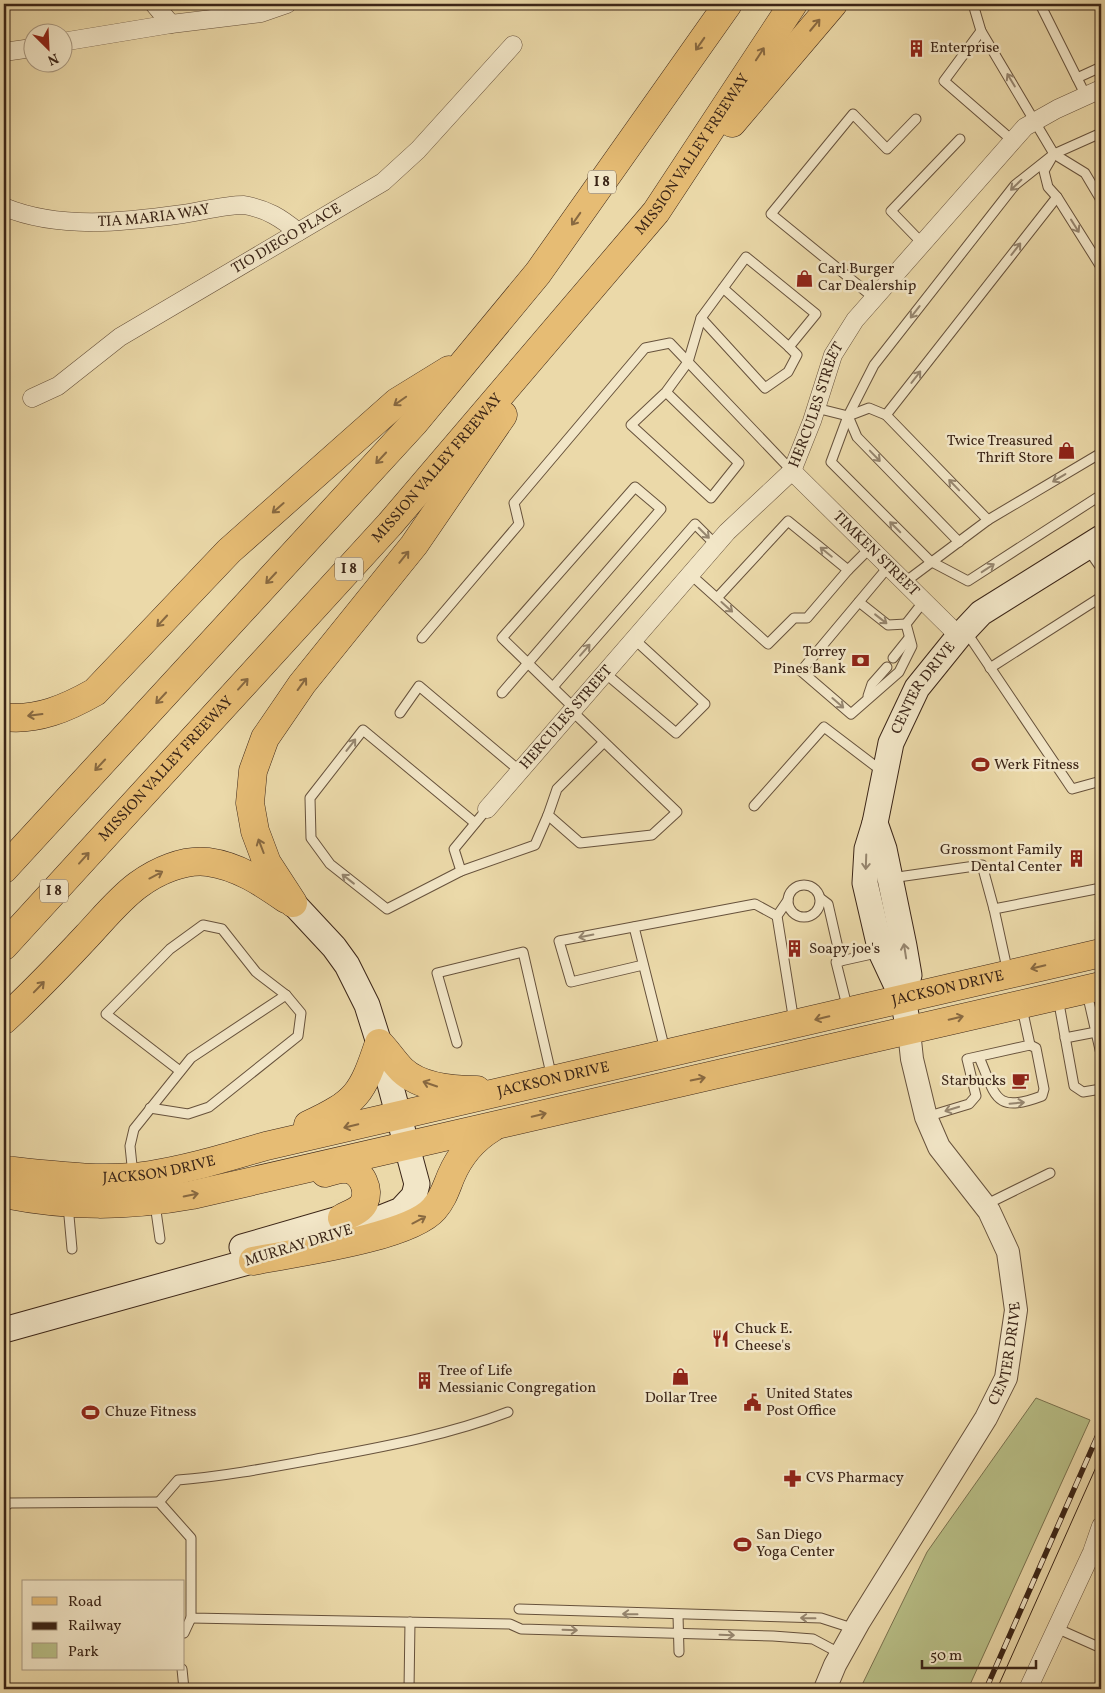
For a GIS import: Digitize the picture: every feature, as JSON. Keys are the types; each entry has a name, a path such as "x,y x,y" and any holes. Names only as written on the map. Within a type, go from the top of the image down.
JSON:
{"main road":[{"name":"I 8","path":"4,869 414,423 471,356 538,273 728,4"},
{"name":"MISSION VALLEY FREEWAY","path":"4,946 390,524 656,212 792,4"},
{"path":"656,212 833,4"},
{"path":"292,903 267,863 255,832 250,803 253,771 265,738 302,684 414,545 587,293"},
{"path":"4,716 42,715 68,707 94,692 229,551 397,402 471,356"},
{"name":"CENTER DRIVE","path":"909,1031 903,999 881,952 865,883 867,849 875,823 891,743 917,688 981,613 1094,543"},
{"name":"CENTER DRIVE","path":"875,823 884,849 908,975 903,999"},
{"path":"4,1020 36,990 137,886 179,864 207,862 233,868 263,882 292,903"},
{"name":"MURRAY DRIVE","path":"4,1330 253,1261 358,1228 401,1210 414,1196 416,1184 407,1146 380,1043 367,1005 347,965 317,927 292,903"},
{"name":"JACKSON DRIVE","path":"4,1170 102,1177 133,1176 198,1166 266,1146 1101,953"},
{"name":"JACKSON DRIVE","path":"4,1194 34,1200 102,1205 155,1202 407,1146 1094,987"},
{"path":"380,1043 403,1071 433,1086 455,1090 513,1090"},
{"path":"266,1146 336,1112 349,1103 366,1081 380,1043"},
{"path":"574,1107 611,1084 660,1071 666,1067 666,1054"},
{"path":"253,1261 367,1238 422,1219 432,1212 442,1200 451,1176 470,1146 480,1135 498,1124"},
{"name":"MURRAY DRIVE","path":"127,1296 220,1253 342,1218 360,1216 375,1211 396,1193 400,1183 407,1146"},
{"path":"243,1182 268,1186 345,1169 354,1171 364,1182 366,1194 359,1208 342,1218"},
{"path":"4,1190 116,1190 132,1184 133,1176"}],"street":[{"path":"154,4 171,24"},
{"path":"72,40 261,12 287,4"},
{"name":"TIO DIEGO PLACE","path":"32,398 58,386 120,336 383,182 418,150 513,45"},
{"path":"4,52 22,49"},
{"name":"HERCULES STREET","path":"487,809 716,545 792,471 816,408 833,355 855,320 1025,127 1057,109 1094,93"},
{"name":"TIA MARIA WAY","path":"4,206 49,219 96,222 130,222 244,206 256,207 277,215 298,232"},
{"name":"TIMKEN STREET","path":"792,471 924,601 962,633"},
{"name":"CENTER DRIVE","path":"825,1689 855,1629 986,1418 1006,1378 1016,1310 1008,1252 985,1205 939,1146 926,1117 912,1059 909,1031"},
{"path":"1028,1689 1101,1526"}],"lane":[{"path":"973,4 981,31 1054,154 1084,173 1101,200"},
{"path":"1040,4 1077,78 1094,93"},
{"path":"981,31 944,81 1013,141"},
{"path":"1077,78 1101,67"},
{"path":"874,298 770,214 853,114 887,149 916,119"},
{"path":"1101,133 1054,154 1015,185 874,365 848,416 831,462 930,562 968,581 1101,495"},
{"path":"922,243 891,211 960,139"},
{"path":"1054,154 1044,171 1048,187 1057,197 1101,267"},
{"path":"886,415 1057,197"},
{"path":"666,392 740,463 711,498 631,425 666,392 688,362 701,318 746,257 816,314 789,347"},
{"path":"701,318 765,388 788,372 797,356 723,288"},
{"path":"422,638 519,524 514,503 645,348 670,343 792,471"},
{"path":"816,408 848,416 869,408 886,415 988,520"},
{"path":"848,416 857,437 959,542"},
{"path":"905,582 988,520 1101,453"},
{"path":"502,693 527,662 661,509 635,487 502,638 527,662 553,687 604,742 677,812 652,836 580,843 548,815"},
{"path":"717,598 788,521 848,570"},
{"path":"553,687 695,524 716,545"},
{"path":"1094,543 1101,568"},
{"path":"690,574 768,644 794,618 807,618 848,570 870,548"},
{"path":"889,566 801,671 851,714 900,672 912,646 906,624"},
{"path":"990,668 1101,597"},
{"path":"859,602 888,625 906,624 924,601"},
{"path":"962,633 990,668 1072,789 1101,781"},
{"path":"893,658 910,638"},
{"path":"605,673 676,733 705,704 634,639"},
{"path":"868,699 872,684 886,667"},
{"path":"400,713 419,686 520,771"},
{"path":"754,806 824,727 884,772"},
{"path":"475,823 363,730 310,798 311,838 330,864 387,909 461,871 535,845 557,789 604,742"},
{"path":"461,871 454,849 487,809"},
{"path":"889,878 982,865 1008,974"},
{"path":"795,1025 777,916 794,889 800,886 813,888 820,898 828,904 841,961"},
{"path":"994,909 1101,888"},
{"path":"788,900 792,911 801,917 807,917 818,910 820,898"},
{"path":"643,965 571,982 559,941 755,904 777,916"},
{"path":"150,1108 188,1114 209,1107 298,1036 302,1013 286,994 256,972 222,929 203,925 170,949 106,1014 180,1071"},
{"path":"634,927 666,1054"},
{"path":"457,1043 437,973 523,952 552,1080"},
{"path":"848,1012 836,962 881,952"},
{"path":"1094,987 1096,1032 1101,1054"},
{"path":"133,1176 130,1146 134,1129 180,1071 191,1058 286,994"},
{"path":"1057,996 1074,1086 1083,1092 1101,1089"},
{"path":"1022,1003 1030,1045"},
{"path":"1065,1038 1096,1032"},
{"path":"926,1117 969,1104 976,1096 968,1059 1030,1045 1036,1048 1044,1089 1042,1096 1013,1104 1001,1101 996,1096 979,1057"},
{"path":"985,1205 1050,1173"},
{"path":"155,1202 160,1239"},
{"path":"68,1203 72,1249"},
{"path":"159,1502 178,1480 213,1477 360,1451 479,1423 508,1412"},
{"path":"4,1507 10,1503 159,1502 191,1538 191,1618 185,1631"},
{"path":"519,1609 821,1618 855,1629"},
{"path":"678,1615 679,1652"},
{"path":"191,1618 510,1624 521,1629 812,1639 841,1654"},
{"path":"409,1689 410,1622"},
{"path":"1056,1628 1101,1648"},
{"path":"182,1670 184,1689"}],"green space":[{"path":"1036,1398 1090,1420 968,1689 860,1689 927,1552"}],"tram line":[{"path":"997,1689 1101,1456"}],"railway":[{"path":"986,1689 1101,1428"}],"place":[{"name":"Enterprise","path":"916,48"},
{"name":"Carl Burger Car Dealership","path":"804,278"},
{"name":"Twice Treasured Thrift Store","path":"1067,450"},
{"name":"Torrey Pines Bank","path":"860,661"},
{"name":"Werk Fitness","path":"980,765"},
{"name":"Grossmont Family Dental Center","path":"1076,859"},
{"name":"Soapy joe's","path":"795,949"},
{"name":"Starbucks","path":"1020,1081"},
{"name":"Chuck E. Cheese's","path":"721,1338"},
{"name":"Dollar Tree","path":"681,1377"},
{"name":"Tree of Life Messianic Congregation","path":"424,1380"},
{"name":"United States Post Office","path":"752,1403"},
{"name":"Chuze Fitness","path":"91,1412"},
{"name":"CVS Pharmacy","path":"792,1478"},
{"name":"San Diego Yoga Center","path":"742,1544"}]}
